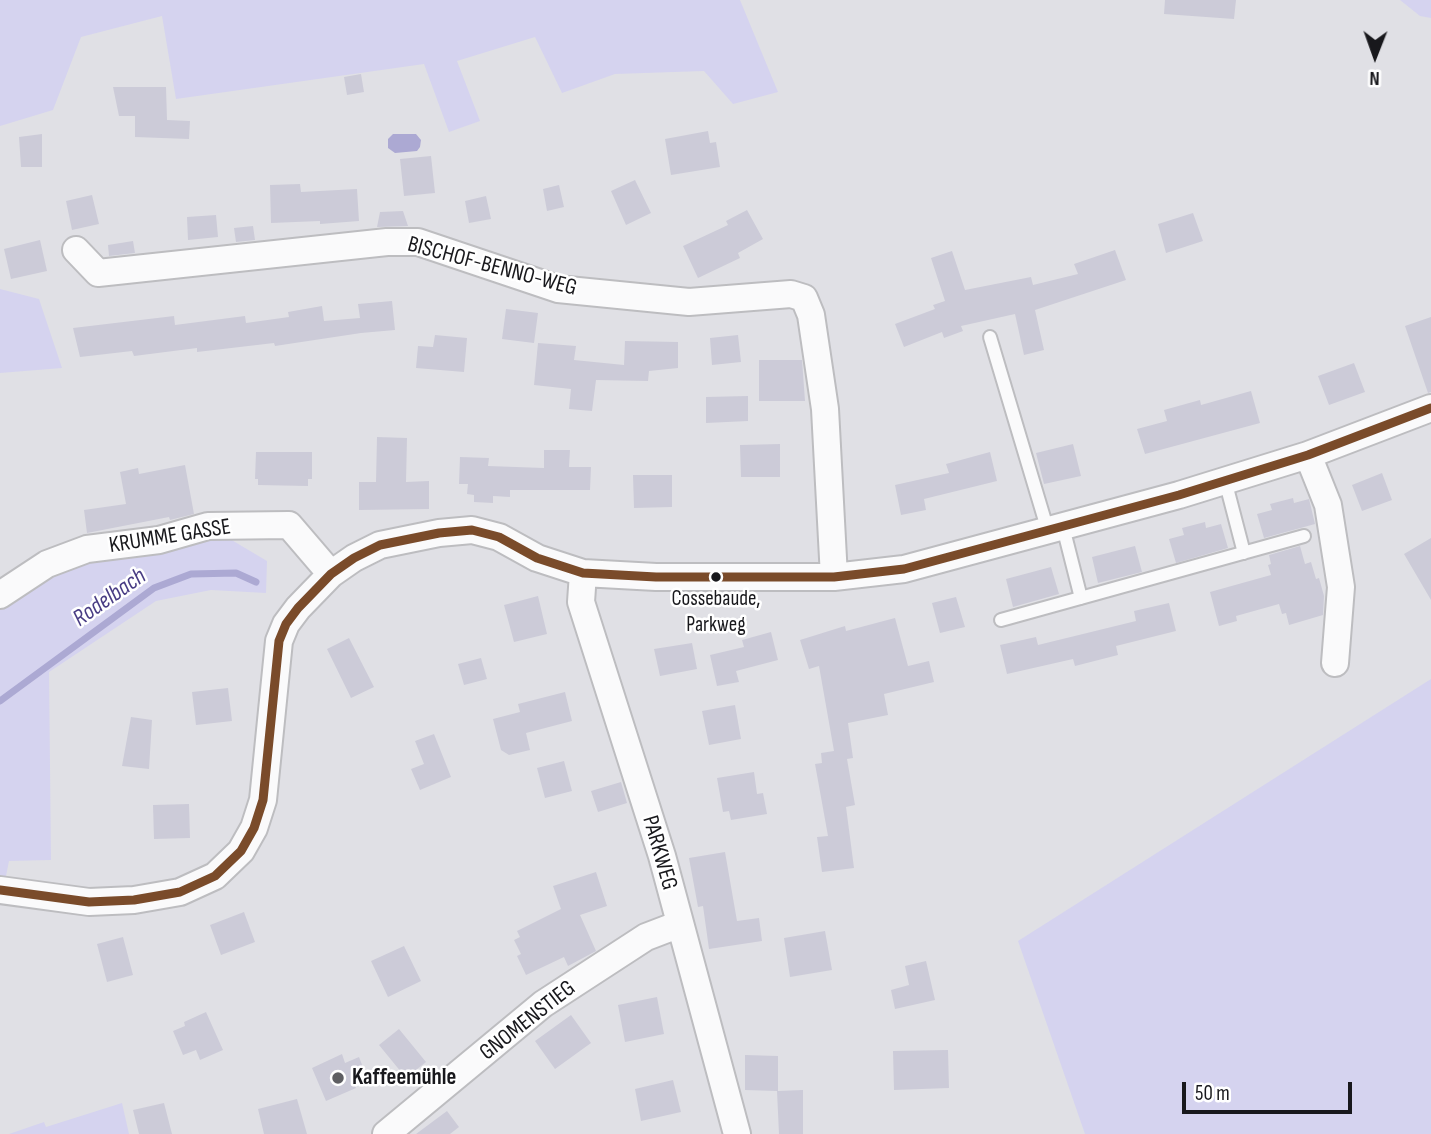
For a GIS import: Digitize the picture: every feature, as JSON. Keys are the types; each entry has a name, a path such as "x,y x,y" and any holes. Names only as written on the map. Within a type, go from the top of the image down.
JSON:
{"street":[{"name":"BISCHOF-BENNO-WEG","path":"76,250 98,273 387,242 418,242 558,289 689,302 791,294 804,298 811,315 825,408 834,578"},
{"path":"0,890 89,902 134,900 180,892 215,876 241,852 254,828 263,800 279,641 286,624 331,574 380,545 439,533 472,530 499,537 537,558 583,573 656,577 834,578 904,569 1225,481 1308,455 1431,408"},
{"path":"1308,455 1328,505 1341,587 1335,663"},
{"name":"KRUMME GASSE","path":"0,596 47,564 87,549 159,540 208,526 289,525 331,574"},
{"name":"PARKWEG","path":"583,573 581,602 662,856 737,1134"},
{"name":"GNOMENSTIEG","path":"386,1134 543,1004 646,937 680,924"}],"lane":[{"path":"990,337 1081,598"},
{"path":"1225,481 1244,553"},
{"path":"1001,620 1304,536"}],"shaded area":[{"path":"0,0 740,0 778,92 733,104 704,71 615,74 562,93 535,37 457,61 480,121 449,132 424,64 176,99 162,16 81,37 53,110 0,126"},
{"path":"1400,0 1431,0 1431,18 1420,16"},
{"path":"393,134 416,134 421,140 420,147 417,151 395,153 388,148 388,139"},
{"path":"0,289 39,299 62,368 0,373"},
{"path":"208,526 267,561 266,593 211,590 156,601 49,672 51,860 9,861 5,881 0,881 0,595 47,564"},
{"path":"1431,679 1431,1134 1085,1134 1018,941"},
{"path":"122,1103 129,1134 9,1134 44,1122 46,1127"}],"building":[{"path":"1165,0 1236,0 1234,19 1164,14"},
{"path":"361,74 364,92 347,95 344,77"},
{"path":"113,87 166,87 167,120 190,121 189,139 135,137 135,116 119,116"},
{"path":"708,131 710,143 716,142 720,167 671,175 665,139"},
{"path":"42,134 42,167 21,167 19,137"},
{"path":"431,156 435,193 404,196 400,159"},
{"path":"635,180 651,213 626,225 611,191"},
{"path":"300,184 301,192 357,189 359,221 320,224 320,221 271,223 270,185"},
{"path":"559,185 564,207 547,211 543,189"},
{"path":"92,195 99,224 72,230 66,201"},
{"path":"486,196 491,219 469,223 465,201"},
{"path":"747,210 763,239 738,253 740,258 698,278 683,246 728,225 726,221"},
{"path":"403,211 408,226 377,227 380,212"},
{"path":"1193,213 1203,241 1166,253 1158,224"},
{"path":"216,215 218,237 188,240 187,217"},
{"path":"253,226 255,240 236,242 234,228"},
{"path":"40,240 47,271 11,279 4,249"},
{"path":"133,241 135,253 109,256 108,245"},
{"path":"1115,250 1126,280 1035,310 1044,350 1024,355 1015,314 961,326 963,331 944,338 942,332 904,347 895,324 935,309 933,305 945,301 931,258 952,251 965,290 1031,277 1033,285 1078,274 1074,264"},
{"path":"392,301 395,330 275,346 274,343 197,352 197,348 134,356 132,351 80,357 73,328 174,316 175,325 245,316 246,323 289,317 288,312 322,306 324,321 360,318 358,304"},
{"path":"506,309 538,313 534,343 502,339"},
{"path":"1431,317 1431,392 1428,393 1405,326"},
{"path":"435,335 467,338 464,372 416,368 418,346 433,347"},
{"path":"738,335 741,362 712,365 710,338"},
{"path":"625,341 678,342 678,368 649,371 648,381 596,380 592,411 569,409 571,389 534,385 538,343 576,346 574,360 624,365"},
{"path":"759,360 802,360 805,401 759,401"},
{"path":"1354,363 1365,392 1329,405 1318,376"},
{"path":"1251,391 1260,423 1145,454 1137,429 1167,421 1164,410 1200,400 1201,405"},
{"path":"748,396 748,421 706,423 706,397"},
{"path":"377,437 407,438 406,482 429,481 429,509 359,510 359,482 376,482"},
{"path":"780,444 780,477 741,477 740,445"},
{"path":"1073,444 1081,476 1044,484 1036,453"},
{"path":"544,450 570,450 569,467 591,467 590,490 510,490 510,497 493,496 493,503 474,502 474,495 467,494 468,484 459,484 460,457 489,458 488,466 544,468"},
{"path":"256,452 312,452 312,479 308,479 308,486 258,485 258,479 255,479"},
{"path":"990,452 997,481 924,499 926,510 901,515 895,485 949,473 946,464"},
{"path":"185,465 194,514 87,533 84,510 126,504 120,472 138,468 139,474"},
{"path":"1382,473 1392,500 1362,511 1352,485"},
{"path":"633,475 672,475 672,507 634,508"},
{"path":"1293,498 1294,503 1309,499 1315,524 1264,538 1257,514 1272,510 1270,504"},
{"path":"1205,522 1206,528 1221,524 1228,548 1176,563 1169,539 1184,535 1182,528"},
{"path":"1431,538 1431,600 1404,554"},
{"path":"1135,546 1142,572 1098,583 1092,557"},
{"path":"1300,546 1305,564 1311,562 1316,579 1319,578 1324,596 1323,615 1289,625 1286,613 1282,614 1279,604 1236,616 1237,621 1219,626 1210,592 1271,575 1269,555"},
{"path":"1051,567 1059,594 1013,607 1006,579"},
{"path":"538,596 547,634 514,642 504,605"},
{"path":"956,597 965,627 940,633 932,603"},
{"path":"1169,603 1176,631 1116,646 1118,655 1075,666 1073,659 1007,674 1000,645 1036,637 1038,645 1136,621 1134,611"},
{"path":"895,618 908,666 929,661 934,682 884,694 888,715 848,723 853,758 847,759 855,805 846,807 854,868 822,872 817,837 828,836 815,764 822,763 821,753 834,751 819,666 809,669 800,640 845,626 846,631"},
{"path":"771,632 778,660 736,671 739,682 717,686 710,655 744,647 742,640"},
{"path":"349,638 374,687 351,698 327,649"},
{"path":"692,643 697,669 660,676 654,649"},
{"path":"481,658 487,679 464,685 458,664"},
{"path":"228,688 232,721 196,725 192,692"},
{"path":"565,692 572,721 526,733 530,750 509,755 501,750 493,719 520,712 518,704"},
{"path":"735,705 741,739 709,745 702,711"},
{"path":"131,717 152,720 149,769 122,766"},
{"path":"434,734 451,777 420,790 411,769 424,764 415,741"},
{"path":"564,761 572,791 545,798 537,768"},
{"path":"754,772 757,794 763,793 767,814 731,820 729,811 723,812 717,778"},
{"path":"621,782 627,803 598,812 591,791"},
{"path":"189,804 190,838 154,839 153,805"},
{"path":"725,852 737,921 759,918 762,941 709,949 703,906 698,907 689,858"},
{"path":"596,872 607,906 580,915 596,951 568,966 564,957 526,975 517,956 521,954 514,940 520,937 517,931 561,909 553,886"},
{"path":"244,912 255,942 221,955 210,925"},
{"path":"825,931 832,970 790,977 784,938"},
{"path":"123,937 133,975 107,982 97,944"},
{"path":"404,946 421,981 388,997 371,961"},
{"path":"926,961 935,1000 895,1009 891,990 909,985 905,966"},
{"path":"657,997 664,1034 625,1042 618,1005"},
{"path":"206,1012 223,1050 200,1060 196,1050 183,1055 173,1031 185,1026 184,1022"},
{"path":"571,1015 591,1043 555,1069 535,1041"},
{"path":"399,1029 426,1062 406,1078 379,1045"},
{"path":"948,1050 949,1088 894,1090 893,1051"},
{"name":"Kaffeemühle","path":"342,1054 345,1063 359,1057 366,1075 353,1081 356,1088 326,1101 312,1068"},
{"path":"745,1055 778,1056 778,1091 803,1090 803,1134 779,1134 777,1091 745,1090"},
{"path":"673,1080 681,1112 641,1121 635,1089"},
{"path":"297,1099 307,1134 264,1134 258,1109"},
{"path":"164,1103 172,1134 139,1134 133,1110"},
{"path":"447,1111 459,1127 450,1134 416,1134"}],"waterway":[{"name":"Rodelbach","path":"0,701 154,588 191,574 236,573 256,582"}],"transit line":[{"path":"0,890 89,902 134,900 180,892 215,876 241,851 254,828 263,800 279,641 286,624 331,574 380,545 439,533 472,530 499,537 537,558 583,573 656,577 834,577 904,569 1179,495 1308,455 1431,408"}],"place":[{"name":"Cossebaude, Parkweg","path":"716,577"},
{"name":"Kaffeemühle","path":"338,1078"}]}
